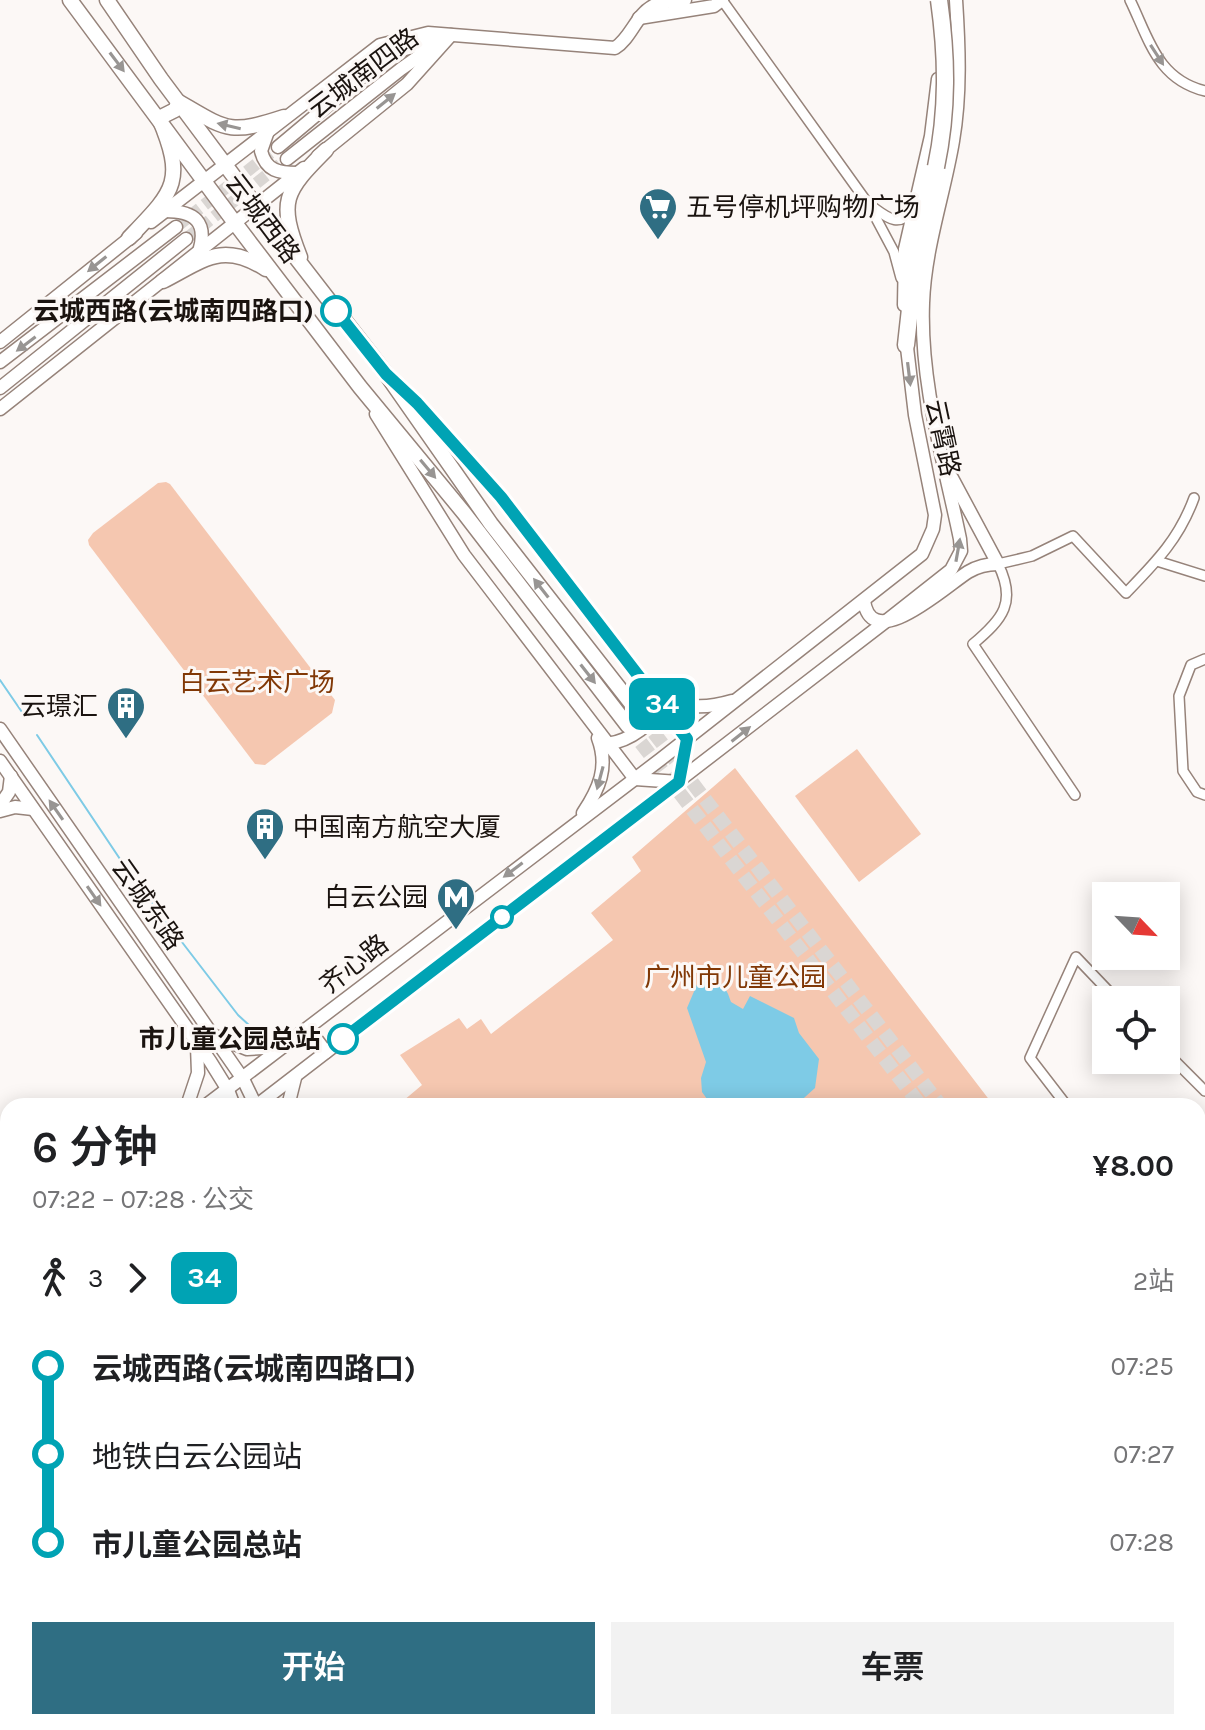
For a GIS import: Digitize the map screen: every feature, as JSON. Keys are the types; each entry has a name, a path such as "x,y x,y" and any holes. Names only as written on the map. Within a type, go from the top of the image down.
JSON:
{"highway":[{"path":"906,345 916,255 944,124 946,88 936,0"}],"main road":[{"name":"云城西路","path":"70,0 360,387 464,513 628,726"},
{"name":"云城西路","path":"107,0 225,165 386,374 466,491 641,716"},
{"path":"0,342 269,128 380,45 428,33 610,48 622,43 639,18 653,6 685,0"},
{"path":"639,18 714,6 722,0"},
{"name":"云霄路","path":"661,759 922,554 933,529 934,499 915,415 906,345 905,249 931,136 938,73 936,0"},
{"path":"948,0 957,52"},
{"path":"956,0 957,52"},
{"path":"0,409 407,84 451,35"},
{"name":"云城南四路","path":"278,147 389,54 451,35"},
{"name":"云城南四路","path":"287,159 401,69 451,35"},
{"name":"云霄路","path":"679,782 951,570 958,560 960,539 927,386 923,304 931,237 953,143 957,52"},
{"path":"938,73 949,67 958,72"},
{"path":"129,238 163,202 172,185 175,166 159,118 175,110 179,102 213,122 235,129 284,117"},
{"path":"269,128 262,146 264,160 276,172 297,173"},
{"path":"308,276 287,224 286,205 297,181 326,150"},
{"path":"165,211 186,213 196,219 202,232 199,252"},
{"path":"0,362 176,227"},
{"path":"0,388 186,239"},
{"path":"163,281 206,259 233,254 254,261 281,283 288,269 308,276"},
{"path":"360,387 464,555 635,779 679,782 687,739 660,701 501,497 417,403 386,374"},
{"path":"864,601 867,614 872,619 885,622 916,608 969,571 987,564 998,564 944,464"},
{"path":"651,689 677,704 700,707 735,700 752,688"},
{"path":"607,744 629,738 652,720 660,701"},
{"path":"576,823 592,799 603,770 603,752 594,727"},
{"name":"云城东路","path":"0,729 243,1079 252,1098"},
{"name":"齐心路","path":"216,1098 661,759"},
{"name":"云城东路","path":"0,761 197,1043 231,1098"},
{"path":"0,808 9,792 11,776"},
{"name":"齐心路","path":"266,1098 679,782"},
{"path":"0,808 33,809"},
{"path":"64,852 78,841"},
{"path":"172,1008 186,997"},
{"path":"308,1028 326,1052"},
{"path":"212,1035 247,1049 285,1046"},
{"path":"190,1098 198,1073 197,1043"},
{"path":"289,1098 296,1075"}],"street":[{"path":"722,0 869,205 894,252 905,310"},
{"path":"1130,0 1155,57 1180,80 1205,91"},
{"path":"869,205 892,221 908,218 914,210"},
{"path":"1075,795 973,644 993,628 1008,600 1006,580 998,564 1032,556 1073,536 1126,593 1167,551 1187,518 1194,498"},
{"path":"1157,561 1205,576"},
{"path":"1205,659 1191,665 1179,696 1183,771 1197,792 1205,795"},
{"path":"1061,1098 1030,1058 1076,957 1104,986"},
{"path":"1180,1066 1205,1091"}],"green space":[{"name":"白云艺术广场","path":"166,482 335,700 332,713 265,765 255,764 89,545 88,540 93,533 158,483"},
{"path":"857,749 921,834 859,882 795,796"},
{"name":"广州市儿童公园","path":"735,768 988,1098 407,1098 422,1085 400,1055 459,1018 467,1029 481,1019 491,1034 613,940 591,913 641,871 632,857"}],"water":[{"path":"706,976 716,980 731,1002 743,1009 750,996 794,1018 799,1033 819,1059 815,1088 804,1098 706,1098 702,1092 701,1078 706,1062 687,1008 698,982"}],"waterway":[{"path":"0,680 26,718"},
{"path":"37,735 128,871"},
{"path":"135,881 238,1015 250,1026"}],"tunnel":[{"path":"176,227 278,147"},
{"path":"186,239 287,159"},
{"path":"641,716 935,1098"},
{"path":"628,726 915,1098"}],"bus line":[{"name":"34","path":"336,311 386,374 417,403 525,526 687,739 679,782 343,1039"}],"place":[{"name":"五号停机坪购物广场","path":"658,241"},
{"name":"云城西路(云城南四路口)","path":"336,311"},
{"name":"云璟汇","path":"126,740"},
{"name":"中国南方航空大厦","path":"265,861"},
{"name":"白云公园","path":"456,931"},
{"name":"市儿童公园总站","path":"343,1039"}]}
